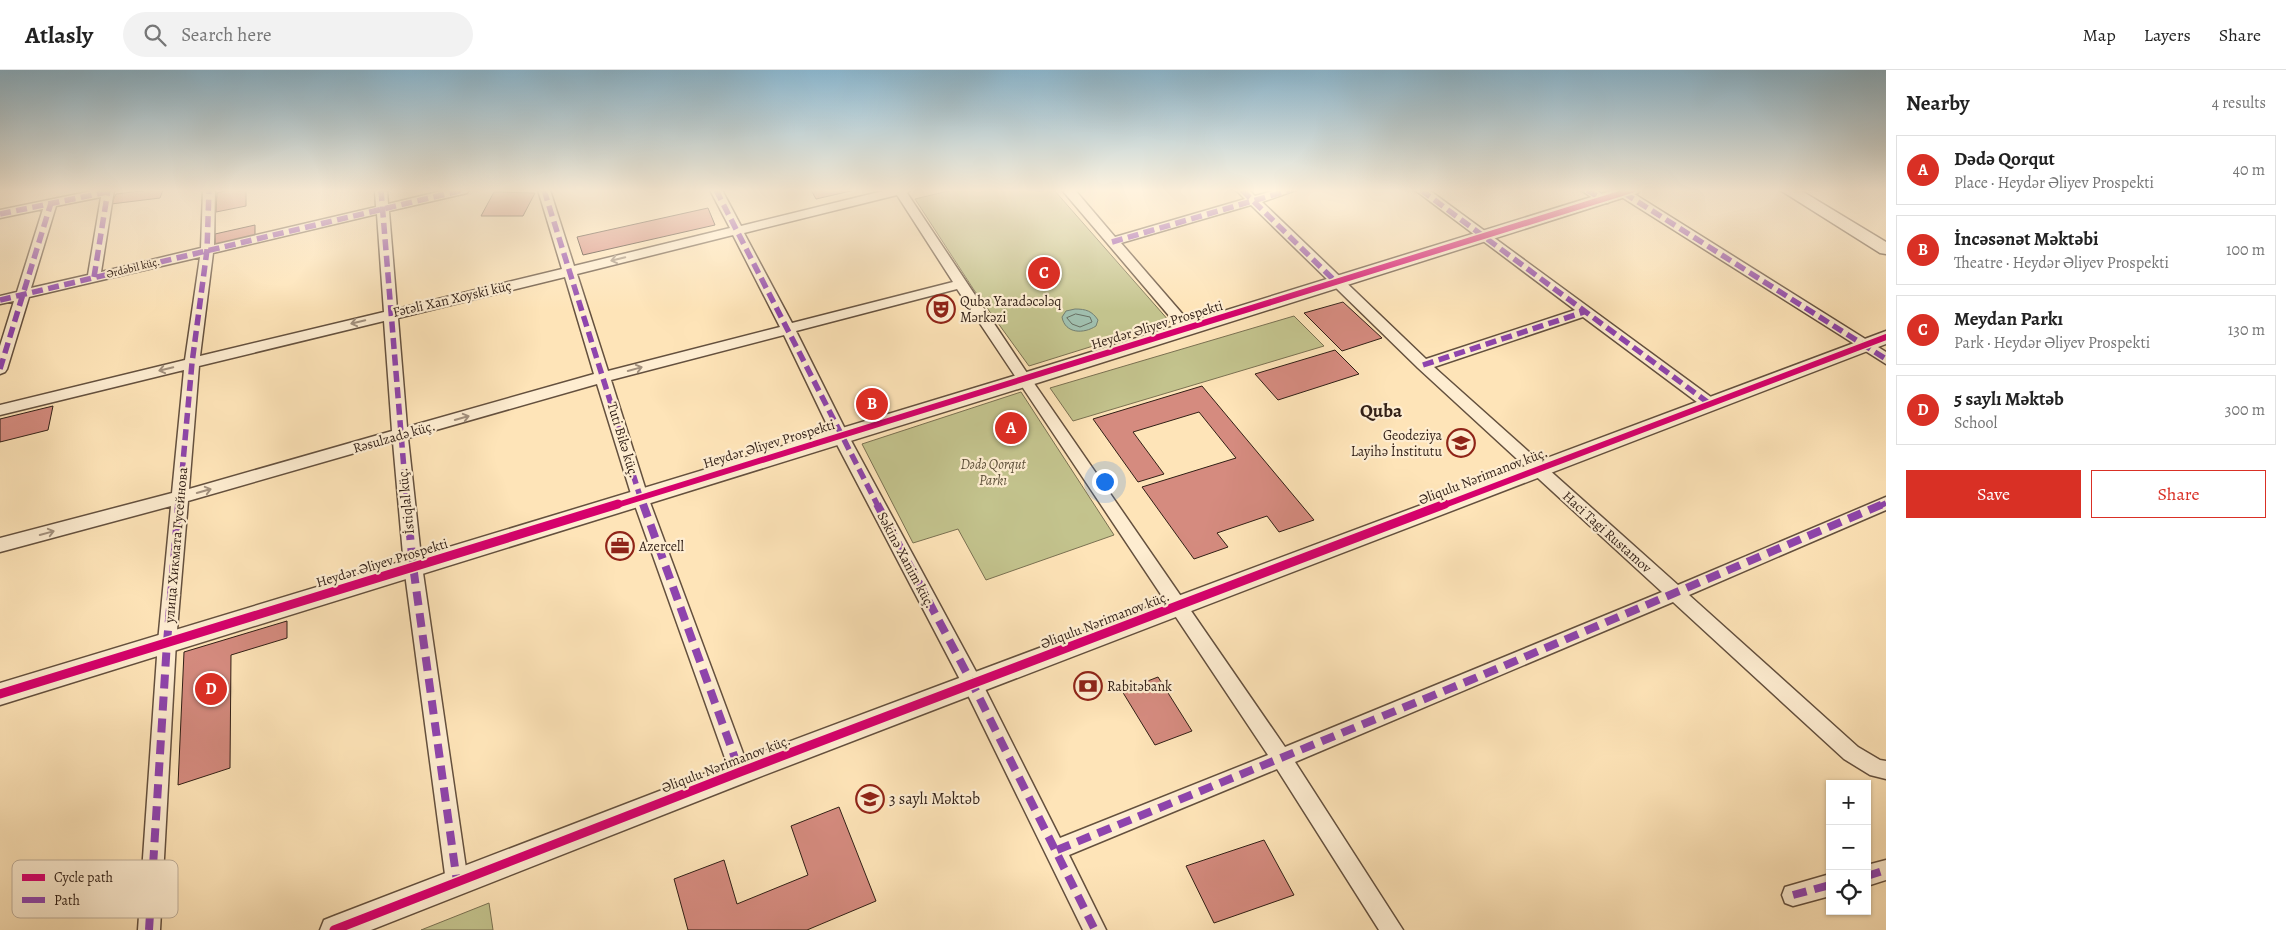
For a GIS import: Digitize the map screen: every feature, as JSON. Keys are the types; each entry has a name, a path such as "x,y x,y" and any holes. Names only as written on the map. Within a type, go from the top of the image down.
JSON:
{"street":[{"path":"0,369 43,230"},
{"path":"94,278 102,230"},
{"path":"207,250 208,230"},
{"name":"Ərdəbil küç.","path":"0,300 291,230"},
{"name":"İstiqlal küç.","path":"385,230 400,436 413,566 456,882"},
{"name":"Tuti Bikə küç.","path":"556,230 604,377 640,497 740,772"},
{"name":"Fətəli Xan Xoyski küç","path":"0,410 740,230"},
{"path":"926,230 1024,380 1282,759 1392,930"},
{"path":"1102,230 1187,328"},
{"path":"1112,242 1154,230"},
{"name":"Haci Tagi Rustamov","path":"1282,230 1423,365 1851,753 1877,769 1886,770"},
{"path":"1476,230 1710,404"},
{"name":"Heydər Əliyev Prospekti","path":"0,694 1024,380 1500,230"},
{"path":"1687,230 1886,359"},
{"path":"1854,230 1886,250"},
{"name":"Səkinə Xanim küç.","path":"736,231 788,329 840,436 973,685 1057,850 1095,930"},
{"name":"улица Хикмата Гусейнова","path":"154,860 168,642 192,362 207,250"},
{"path":"788,329 961,284"},
{"path":"1423,365 1584,312"},
{"name":"Rəsulzadə küç.","path":"0,545 181,497 604,377 788,329"},
{"name":"Əliqulu Nərimanov küç.","path":"334,930 740,772 1886,337"},
{"path":"1057,850 1282,759 1677,594 1886,503"},
{"path":"1871,875 1886,870"},
{"path":"1793,895 1826,887"}],"green space":[{"path":"935,230 1089,230 1170,322 1029,366 974,290"},
{"path":"1294,316 1324,346 1073,421 1050,388"},
{"name":"Dədə Qorqut Parkı","path":"1021,392 1114,535 986,580 958,529 913,543 862,444"},
{"path":"489,903 493,930 421,930"}],"water":[{"path":"1075,309 1086,310 1093,314 1098,320 1096,326 1081,331 1067,327 1062,317 1066,311"}],"building":[{"path":"232,230 255,230 255,235 215,245 215,234"},
{"path":"608,230 692,230 583,255 577,237"},
{"path":"1343,302 1382,338 1342,351 1304,313"},
{"path":"1335,350 1359,374 1278,400 1255,374"},
{"path":"1202,386 1314,520 1279,532 1267,516 1217,533 1228,547 1194,559 1142,487 1236,458 1199,412 1133,432 1164,474 1138,482 1093,419"},
{"path":"53,406 48,430 0,442 0,419"},
{"path":"287,621 287,638 231,655 230,768 178,785 184,652"},
{"path":"1158,677 1192,731 1155,745 1122,691"},
{"path":"839,807 876,901 807,930 688,930 674,879 724,860 737,904 808,875 791,826"},
{"path":"1264,840 1294,895 1214,923 1186,866"}],"marked path":[{"path":"0,369 43,230"},
{"path":"94,277 102,230"},
{"path":"153,860 167,642 192,363 207,250 208,230"},
{"path":"0,300 294,230"},
{"path":"384,230 400,436 413,566 457,882"},
{"path":"557,230 640,497 740,772"},
{"path":"737,230 840,435 973,685 1095,930"},
{"path":"1112,242 1153,230"},
{"path":"1283,230 1336,282"},
{"path":"1475,230 1710,404"},
{"path":"1683,230 1886,359"},
{"path":"1423,365 1584,312"},
{"path":"1057,850 1473,679 1886,503"},
{"path":"1871,875 1886,870"},
{"path":"1793,895 1826,886"},
{"path":"149,930 150,918"}],"cycle path":[{"path":"0,694 1024,380 1504,230"},
{"path":"334,930 740,772 1886,337"}],"place":[{"name":"Meydan Parkı","path":"1044,273"},
{"name":"Quba Yaradəcələq Mərkəzi","path":"941,309"},
{"name":"İncəsənət Məktəbi","path":"872,404"},
{"name":"Dədə Qorqut","path":"1011,428"},
{"name":"Geodeziya Layihə İnstitutu","path":"1461,443"},
{"name":"Azercell","path":"620,546"},
{"name":"Rabitəbank","path":"1088,686"},
{"name":"5 saylı Məktəb","path":"211,689"},
{"name":"3 saylı Məktəb","path":"870,799"}],"district":[{"name":"Quba","path":"1381,411"}]}
